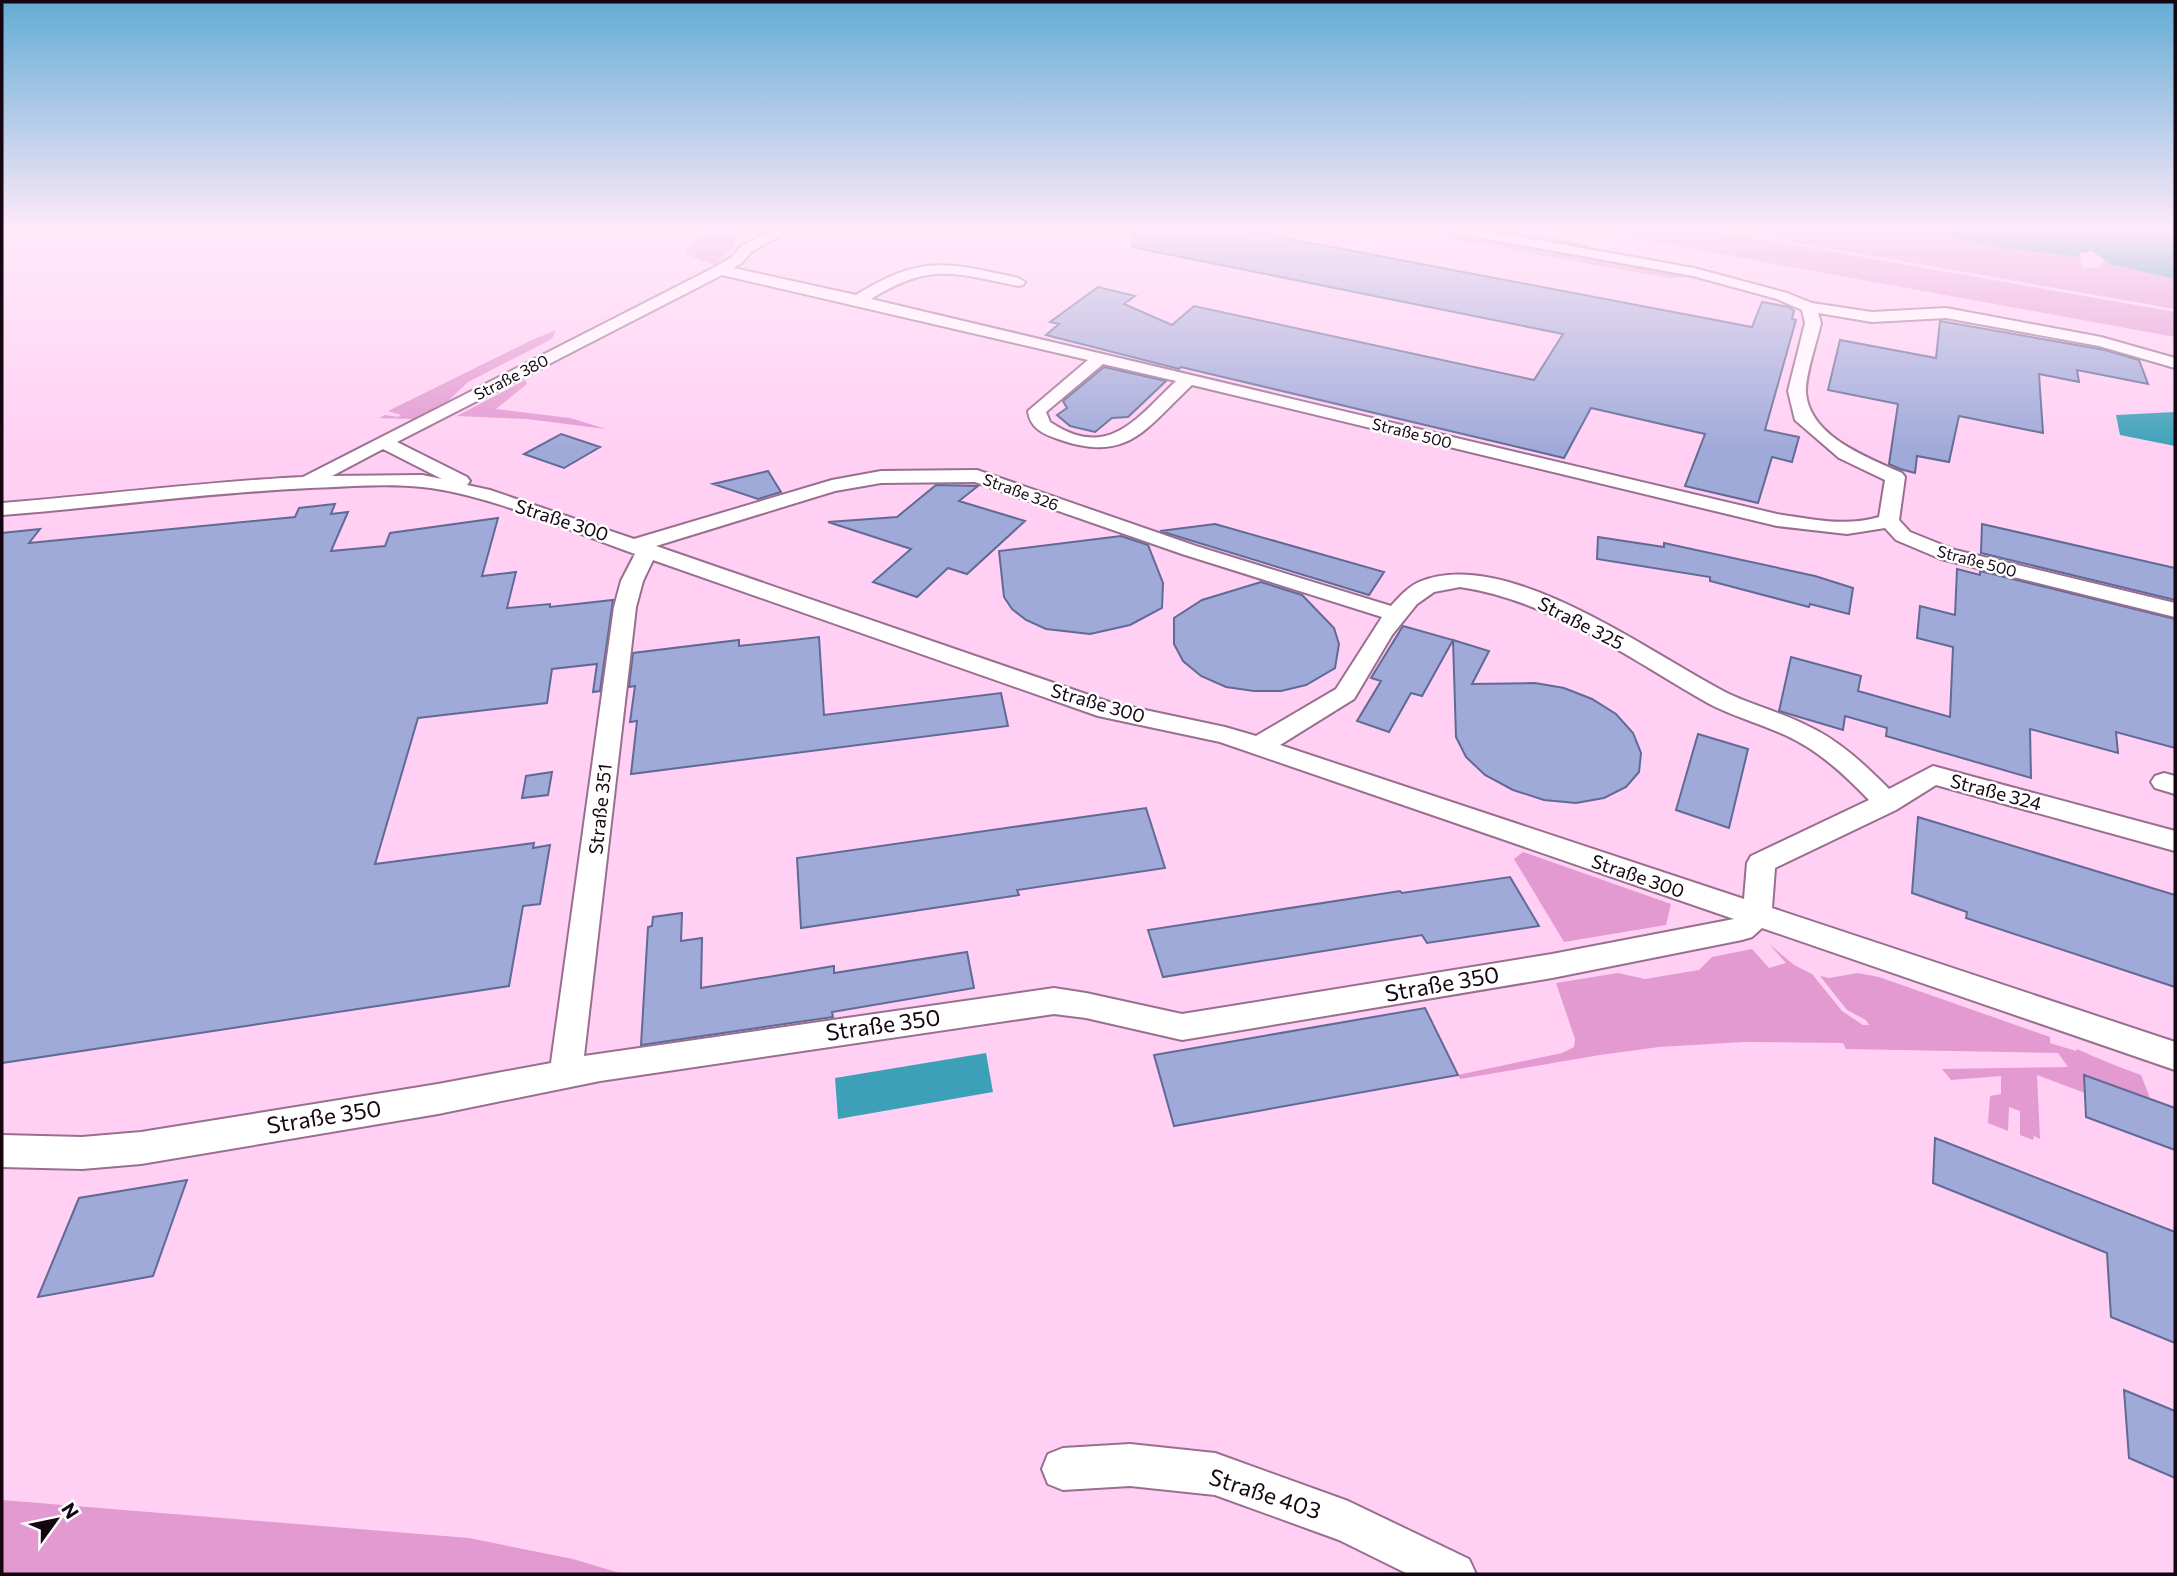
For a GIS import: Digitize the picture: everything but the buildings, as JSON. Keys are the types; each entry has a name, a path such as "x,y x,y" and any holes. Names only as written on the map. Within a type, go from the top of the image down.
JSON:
{"street":[{"name":"Straße 380","path":"302,483 660,301"},
{"name":"Straße 500","path":"860,301 1777,520 1832,529 1870,527 1889,521 1903,536 1948,555 2175,610"},
{"path":"1793,301 1809,307 1872,317 1946,313 2101,342 2175,363"},
{"path":"1809,307 1813,323 1797,391 1804,420 1846,454 1895,477 1889,521"},
{"path":"1100,358 1037,411 1037,418 1043,427 1074,438 1107,443 1124,437 1189,379"},
{"path":"383,442 424,460 483,494"},
{"name":"Straße 326","path":"642,547 832,486 881,477 976,476 1133,532 1398,615"},
{"name":"Straße 300","path":"2,509 107,501 236,486 302,483 422,481 483,494 1107,710 1225,735 1259,746 2175,1056"},
{"name":"Straße 351","path":"565,1073 625,607 642,547"},
{"name":"Straße 325","path":"1259,746 1346,693 1376,642 1409,597 1428,586 1452,582 1490,585 1546,602 1603,631 1721,699 1808,735 1852,766 1887,803"},
{"name":"Straße 324","path":"1757,916 1761,863 1887,803 1933,775 2175,841"},
{"name":"Straße 350","path":"2,1152 82,1153 141,1148 438,1099 565,1073 1054,1001 1075,1002 1158,1025 1182,1027 1510,973 1742,929 1757,916"},
{"name":"Straße 403","path":"1063,1469 1130,1465 1215,1474 1348,1522 1454,1574"}],"shaded area":[{"path":"1976,301 2110,301 2175,312 2175,337"},
{"path":"2127,301 2175,301 2175,309"},
{"path":"556,330 552,339 468,382 448,401 414,419 379,418 385,415 398,417 401,415 388,411"},
{"path":"525,380 527,384 496,409 570,418 606,429 527,419 457,416"},
{"path":"1523,852 1671,904 1666,925 1564,942 1514,859"},
{"path":"1769,944 1794,965 1812,974 1842,1011 1863,1025 1869,1025 1866,1020 1847,1010 1820,976 1829,978 1858,973 1879,977 2050,1037 2050,1043 2076,1051 2077,1049 2141,1075 2150,1098 2085,1075 2085,1093 2037,1075 2040,1139 2034,1136 2033,1140 2020,1135 2020,1111 2009,1107 2008,1131 1988,1123 1990,1096 2001,1094 2001,1076 1951,1080 1942,1069 2068,1067 2058,1053 1846,1049 1843,1043 1744,1042 1659,1047 1460,1079 1458,1075 1562,1053 1574,1047 1575,1039 1556,983 1618,973 1645,979 1699,970 1712,957 1752,949 1769,968 1786,963"},
{"path":"2,1500 469,1538 573,1559 623,1574 2,1574"}],"water":[{"path":"2175,412 2175,446 2120,435 2116,415"},
{"path":"986,1053 993,1092 838,1119 835,1078"}]}
